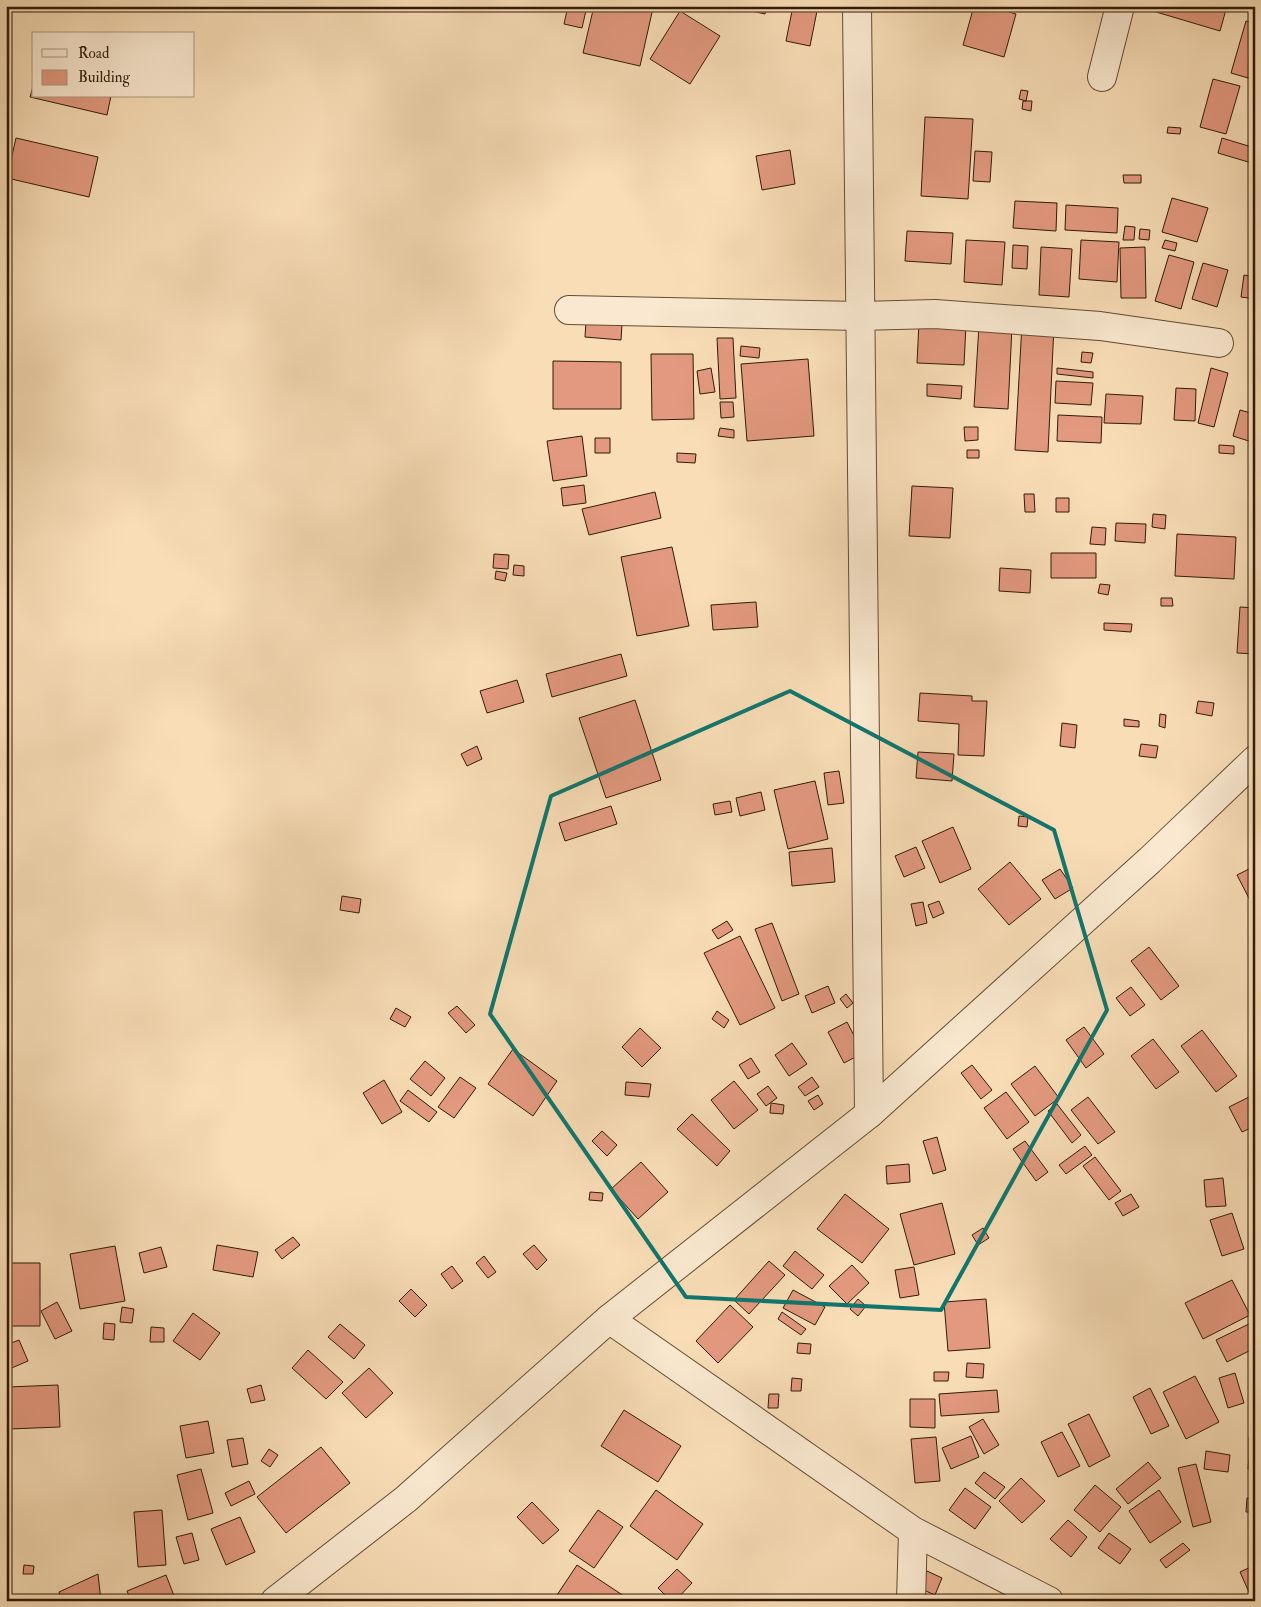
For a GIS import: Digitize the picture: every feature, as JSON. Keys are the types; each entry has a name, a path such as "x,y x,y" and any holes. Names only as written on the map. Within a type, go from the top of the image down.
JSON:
{"street":[{"path":"857,6 869,1114"},
{"path":"1102,77 1120,6"},
{"path":"568,310 860,316 935,314 1100,326 1219,342"},
{"path":"274,1601 406,1499 609,1318 869,1114 1150,860 1255,760"},
{"path":"609,1318 914,1531 1049,1601"},
{"path":"911,1601 914,1531"}],"highlighted area":[{"path":"790,691 1054,830 1107,1010 941,1310 686,1297 490,1014 551,796"}],"building":[{"path":"568,6 587,6 582,28 564,24"},
{"path":"594,6 653,8 640,66 583,53"},
{"path":"729,6 767,6 765,14"},
{"path":"793,6 818,6 810,46 786,41"},
{"path":"974,6 990,6 1016,14 1004,57 963,45"},
{"path":"1136,6 1227,6 1220,31"},
{"path":"680,11 720,36 690,84 650,59"},
{"path":"1246,21 1255,23 1255,80 1231,73"},
{"path":"1213,79 1240,86 1226,134 1200,127"},
{"path":"1021,90 1028,91 1026,101 1019,99"},
{"path":"34,98 111,98 107,115"},
{"path":"1023,101 1032,101 1031,111 1022,109"},
{"path":"925,117 973,119 968,199 921,196"},
{"path":"1168,127 1181,128 1180,134 1167,133"},
{"path":"16,138 98,157 89,197 7,178"},
{"path":"1222,138 1255,148 1255,164 1218,153"},
{"path":"790,150 795,184 762,190 756,156"},
{"path":"975,151 992,152 990,182 973,181"},
{"path":"1123,175 1141,175 1141,183 1124,183"},
{"path":"1172,198 1208,208 1197,242 1162,232"},
{"path":"1015,201 1057,203 1056,231 1013,228"},
{"path":"1066,205 1118,208 1117,233 1065,230"},
{"path":"1125,226 1135,227 1134,240 1123,240"},
{"path":"1140,229 1150,230 1149,240 1139,239"},
{"path":"907,231 953,233 951,264 905,261"},
{"path":"966,240 1005,242 1002,285 964,282"},
{"path":"1081,240 1119,242 1117,282 1079,279"},
{"path":"1165,240 1177,243 1175,251 1162,248"},
{"path":"1013,245 1028,246 1027,269 1012,268"},
{"path":"1041,247 1072,249 1069,297 1039,295"},
{"path":"1145,247 1146,298 1121,298 1120,248"},
{"path":"1169,255 1194,262 1181,309 1155,301"},
{"path":"1203,263 1228,270 1217,307 1192,299"},
{"path":"1244,275 1255,277 1255,299 1241,297"},
{"path":"586,321 622,324 621,340 585,337"},
{"path":"919,322 966,325 964,365 917,363"},
{"path":"1022,324 1054,326 1048,452 1015,450"},
{"path":"979,325 1012,327 1008,409 974,407"},
{"path":"717,338 733,338 736,398 720,399"},
{"path":"741,346 760,348 759,358 740,356"},
{"path":"1082,352 1093,353 1091,363 1081,362"},
{"path":"651,354 693,354 694,419 652,420"},
{"path":"808,359 814,436 747,441 741,364"},
{"path":"553,361 621,362 621,409 553,409"},
{"path":"711,368 715,392 700,394 697,371"},
{"path":"1057,368 1093,372 1093,378 1057,374"},
{"path":"1211,368 1228,373 1214,427 1198,423"},
{"path":"1056,381 1093,383 1091,405 1055,403"},
{"path":"927,384 962,386 961,399 927,396"},
{"path":"1176,388 1196,389 1195,421 1174,420"},
{"path":"1106,394 1143,396 1141,424 1104,423"},
{"path":"720,402 733,402 734,417 721,418"},
{"path":"1240,410 1255,414 1255,443 1233,436"},
{"path":"1058,415 1102,417 1101,443 1057,441"},
{"path":"964,427 978,427 978,440 965,441"},
{"path":"720,428 734,430 734,438 718,436"},
{"path":"582,436 587,476 553,481 547,441"},
{"path":"595,438 610,438 610,453 595,453"},
{"path":"1219,445 1234,446 1234,454 1219,453"},
{"path":"967,450 979,450 979,458 967,458"},
{"path":"677,453 696,454 695,463 677,462"},
{"path":"584,485 586,503 563,506 561,488"},
{"path":"912,486 953,488 950,538 909,536"},
{"path":"655,492 661,518 589,535 582,509"},
{"path":"1024,494 1034,494 1035,512 1025,512"},
{"path":"1056,498 1069,498 1069,512 1056,512"},
{"path":"1153,514 1166,515 1165,529 1152,527"},
{"path":"1116,523 1146,524 1145,543 1115,541"},
{"path":"1092,527 1106,528 1105,545 1090,544"},
{"path":"1177,534 1236,537 1234,579 1175,576"},
{"path":"672,547 689,626 637,636 621,557"},
{"path":"1051,553 1096,553 1096,578 1051,578"},
{"path":"494,554 509,555 508,569 493,568"},
{"path":"514,565 524,566 524,576 513,575"},
{"path":"1000,568 1031,570 1030,593 999,591"},
{"path":"496,571 507,573 505,581 495,579"},
{"path":"1100,584 1110,585 1108,595 1098,593"},
{"path":"1161,598 1172,598 1173,606 1161,606"},
{"path":"756,602 758,627 713,630 711,605"},
{"path":"1240,607 1255,608 1255,654 1237,653"},
{"path":"1104,623 1132,624 1131,632 1104,630"},
{"path":"621,654 627,676 552,697 546,674"},
{"path":"517,680 524,702 487,713 480,691"},
{"path":"920,693 972,696 972,701 987,701 984,756 958,755 959,724 918,721"},
{"path":"635,700 661,780 606,798 579,718"},
{"path":"1198,701 1214,703 1212,716 1196,713"},
{"path":"1160,714 1166,715 1165,728 1159,726"},
{"path":"1124,719 1139,721 1139,727 1124,726"},
{"path":"1062,723 1077,725 1075,748 1060,746"},
{"path":"1141,744 1158,746 1156,758 1139,756"},
{"path":"477,746 482,759 467,766 461,754"},
{"path":"918,752 954,754 952,781 916,778"},
{"path":"839,771 844,803 828,805 824,773"},
{"path":"815,781 828,839 788,849 774,790"},
{"path":"761,792 765,810 740,816 736,798"},
{"path":"730,801 732,812 715,815 713,804"},
{"path":"611,806 617,824 565,841 559,823"},
{"path":"1019,816 1028,817 1027,827 1018,826"},
{"path":"953,827 971,869 940,883 922,841"},
{"path":"916,847 925,868 904,877 895,856"},
{"path":"832,848 835,882 792,886 789,852"},
{"path":"1010,862 1041,899 1009,925 978,889"},
{"path":"1255,866 1255,910 1237,875"},
{"path":"1060,869 1073,888 1055,899 1042,880"},
{"path":"342,896 361,899 359,913 340,910"},
{"path":"939,901 944,913 933,918 928,905"},
{"path":"923,902 927,923 916,926 911,904"},
{"path":"727,921 733,930 718,939 712,930"},
{"path":"772,923 799,994 782,1001 755,929"},
{"path":"740,936 775,1008 740,1025 704,953"},
{"path":"1149,947 1179,986 1161,1000 1131,961"},
{"path":"828,986 835,1003 812,1013 805,996"},
{"path":"1131,987 1145,1005 1130,1016 1116,998"},
{"path":"846,994 853,1003 847,1008 840,999"},
{"path":"457,1006 475,1025 466,1033 448,1013"},
{"path":"396,1008 411,1017 405,1027 390,1019"},
{"path":"717,1011 729,1020 724,1028 712,1019"},
{"path":"847,1022 863,1053 844,1063 828,1032"},
{"path":"1084,1027 1104,1054 1086,1068 1066,1040"},
{"path":"640,1028 661,1048 642,1067 622,1047"},
{"path":"1202,1030 1237,1076 1216,1092 1181,1046"},
{"path":"1153,1039 1179,1072 1156,1089 1131,1056"},
{"path":"792,1043 807,1064 789,1076 775,1055"},
{"path":"513,1049 557,1081 533,1116 488,1084"},
{"path":"751,1058 760,1072 748,1079 739,1065"},
{"path":"425,1061 445,1078 431,1096 410,1079"},
{"path":"972,1065 992,1090 981,1099 961,1073"},
{"path":"1035,1066 1059,1098 1035,1116 1011,1084"},
{"path":"460,1077 476,1088 454,1118 438,1107"},
{"path":"812,1077 819,1087 805,1096 798,1087"},
{"path":"384,1080 402,1112 382,1124 363,1093"},
{"path":"734,1081 758,1110 734,1129 711,1100"},
{"path":"626,1082 651,1084 649,1097 625,1095"},
{"path":"768,1086 777,1098 766,1106 757,1094"},
{"path":"408,1090 437,1112 429,1122 400,1101"},
{"path":"1006,1092 1029,1122 1007,1139 984,1108"},
{"path":"1255,1094 1255,1126 1242,1132 1229,1107"},
{"path":"818,1095 823,1104 814,1110 808,1101"},
{"path":"1088,1097 1115,1132 1098,1144 1071,1110"},
{"path":"771,1103 784,1105 783,1114 770,1113"},
{"path":"1057,1104 1081,1135 1072,1143 1048,1111"},
{"path":"692,1114 730,1151 717,1166 677,1129"},
{"path":"602,1131 617,1145 607,1156 592,1141"},
{"path":"937,1137 946,1170 933,1174 923,1141"},
{"path":"1025,1141 1048,1172 1036,1181 1013,1149"},
{"path":"1085,1146 1092,1155 1066,1174 1059,1165"},
{"path":"1095,1157 1121,1191 1109,1200 1083,1166"},
{"path":"641,1162 668,1192 638,1219 611,1189"},
{"path":"909,1164 910,1182 887,1184 886,1166"},
{"path":"1223,1178 1226,1206 1206,1207 1204,1180"},
{"path":"590,1192 603,1193 602,1201 589,1200"},
{"path":"845,1194 889,1229 862,1263 817,1229"},
{"path":"1131,1194 1139,1207 1123,1216 1115,1203"},
{"path":"942,1203 955,1254 914,1265 900,1214"},
{"path":"1232,1213 1244,1249 1222,1256 1210,1220"},
{"path":"983,1228 989,1238 978,1245 972,1235"},
{"path":"293,1237 300,1245 282,1259 275,1250"},
{"path":"217,1245 258,1252 253,1277 213,1270"},
{"path":"534,1245 547,1260 537,1270 523,1254"},
{"path":"115,1246 125,1301 80,1309 70,1254"},
{"path":"161,1247 167,1267 144,1273 139,1253"},
{"path":"795,1251 824,1275 812,1289 783,1266"},
{"path":"484,1256 496,1272 488,1278 476,1263"},
{"path":"769,1261 785,1275 749,1314 734,1300"},
{"path":"6,1263 40,1263 40,1326 6,1326"},
{"path":"852,1265 869,1283 847,1304 829,1286"},
{"path":"452,1266 463,1281 452,1289 441,1274"},
{"path":"914,1267 919,1295 900,1298 895,1270"},
{"path":"1232,1280 1250,1315 1203,1339 1185,1303"},
{"path":"411,1289 427,1305 415,1317 399,1301"},
{"path":"793,1290 825,1307 815,1325 783,1308"},
{"path":"858,1299 866,1306 858,1316 850,1309"},
{"path":"986,1299 990,1348 948,1351 944,1302"},
{"path":"57,1302 72,1331 55,1339 41,1311"},
{"path":"730,1305 753,1327 718,1363 696,1341"},
{"path":"122,1307 134,1309 132,1323 120,1322"},
{"path":"782,1312 806,1329 801,1335 778,1319"},
{"path":"193,1313 220,1333 200,1360 173,1341"},
{"path":"1253,1322 1255,1348 1227,1362 1216,1340"},
{"path":"104,1323 115,1324 114,1340 103,1339"},
{"path":"340,1324 365,1345 354,1359 328,1337"},
{"path":"151,1327 164,1328 164,1342 150,1342"},
{"path":"19,1340 28,1361 7,1370 6,1345"},
{"path":"798,1343 811,1344 810,1354 797,1353"},
{"path":"308,1350 343,1382 326,1399 292,1368"},
{"path":"967,1363 984,1364 983,1378 966,1377"},
{"path":"369,1368 393,1393 366,1418 342,1393"},
{"path":"934,1372 949,1372 948,1381 934,1381"},
{"path":"1235,1373 1244,1403 1228,1408 1219,1378"},
{"path":"1195,1376 1219,1422 1186,1439 1163,1392"},
{"path":"792,1378 802,1379 801,1391 791,1391"},
{"path":"58,1385 60,1427 9,1429 7,1387"},
{"path":"261,1385 265,1400 251,1403 247,1389"},
{"path":"1150,1388 1169,1426 1151,1434 1133,1397"},
{"path":"997,1390 999,1412 941,1416 939,1394"},
{"path":"769,1394 779,1394 778,1408 768,1408"},
{"path":"910,1399 935,1399 935,1428 910,1427"},
{"path":"624,1410 681,1446 658,1482 601,1446"},
{"path":"1089,1414 1110,1456 1089,1467 1068,1424"},
{"path":"983,1419 999,1445 984,1454 969,1427"},
{"path":"208,1421 214,1453 186,1458 180,1426"},
{"path":"1062,1432 1080,1466 1058,1477 1041,1442"},
{"path":"971,1436 979,1457 951,1469 942,1448"},
{"path":"936,1437 940,1481 915,1483 911,1439"},
{"path":"1249,1437 1255,1437 1255,1457 1249,1457"},
{"path":"243,1438 248,1464 232,1467 227,1440"},
{"path":"321,1447 350,1483 286,1533 257,1497"},
{"path":"269,1449 278,1455 270,1467 261,1461"},
{"path":"1206,1451 1230,1455 1228,1472 1204,1469"},
{"path":"1249,1457 1255,1458 1255,1469 1248,1469"},
{"path":"1148,1462 1161,1478 1128,1504 1116,1489"},
{"path":"1196,1464 1211,1522 1193,1527 1178,1468"},
{"path":"201,1469 213,1513 188,1520 177,1475"},
{"path":"984,1472 1005,1487 995,1499 975,1483"},
{"path":"1021,1478 1045,1501 1022,1523 999,1501"},
{"path":"249,1481 255,1494 231,1506 225,1493"},
{"path":"1095,1485 1121,1507 1100,1532 1074,1510"},
{"path":"965,1488 991,1507 975,1529 949,1510"},
{"path":"656,1490 703,1524 677,1560 630,1526"},
{"path":"1159,1490 1181,1522 1150,1543 1129,1511"},
{"path":"1247,1498 1255,1498 1255,1512 1246,1512"},
{"path":"532,1502 559,1530 543,1544 517,1517"},
{"path":"162,1510 166,1565 138,1567 134,1512"},
{"path":"598,1510 623,1527 594,1568 569,1551"},
{"path":"240,1517 255,1552 226,1565 211,1529"},
{"path":"1068,1520 1087,1537 1071,1557 1050,1539"},
{"path":"192,1533 199,1560 184,1564 176,1537"},
{"path":"1109,1533 1131,1549 1120,1564 1098,1548"},
{"path":"1183,1543 1190,1550 1166,1568 1160,1560"},
{"path":"24,1565 34,1566 33,1574 23,1574"},
{"path":"577,1565 627,1598 625,1601 553,1601"},
{"path":"1255,1565 1255,1598 1252,1599 1240,1572"},
{"path":"677,1569 692,1583 675,1601 671,1601 658,1588"},
{"path":"927,1571 942,1578 935,1595 919,1588"},
{"path":"98,1574 101,1601 61,1601 59,1592"},
{"path":"166,1575 176,1601 131,1601 127,1591"}]}
